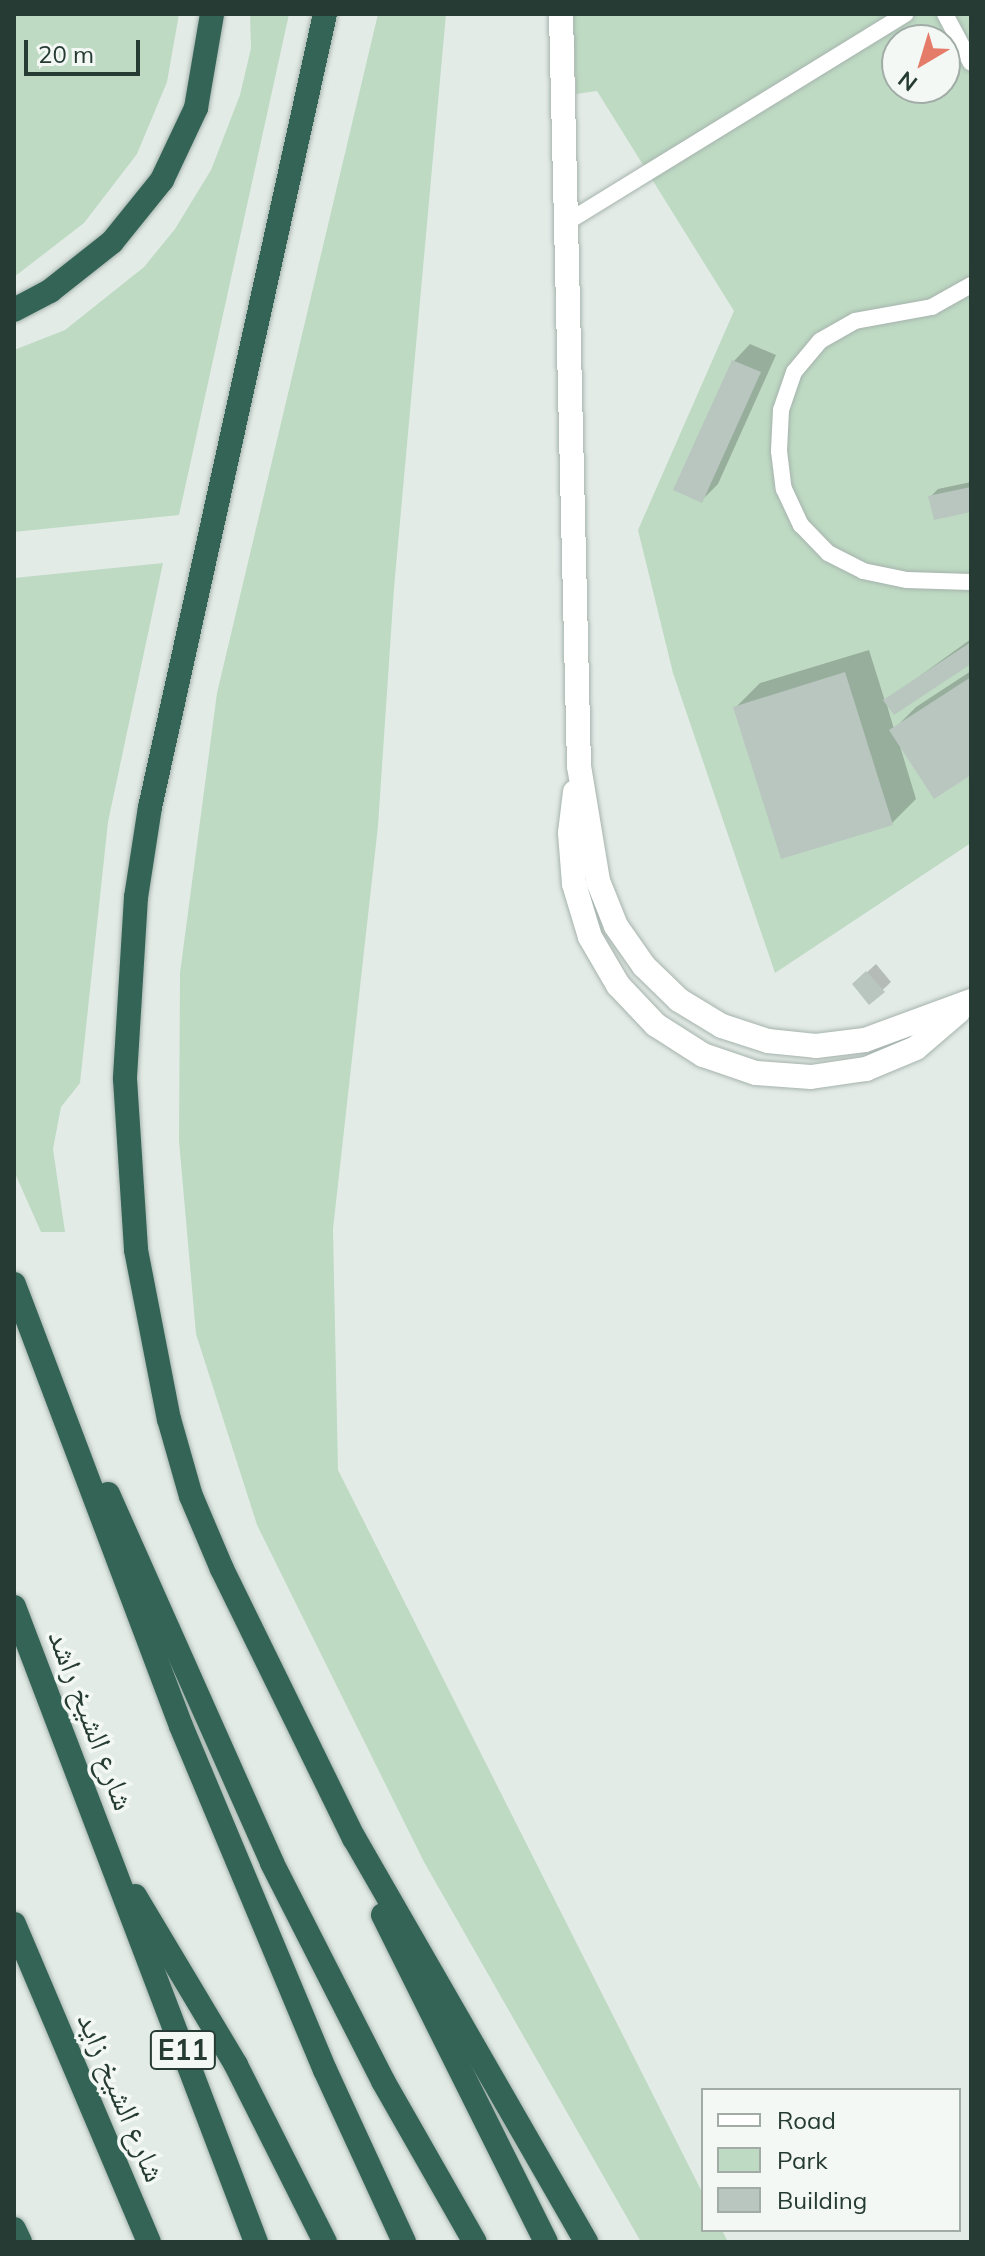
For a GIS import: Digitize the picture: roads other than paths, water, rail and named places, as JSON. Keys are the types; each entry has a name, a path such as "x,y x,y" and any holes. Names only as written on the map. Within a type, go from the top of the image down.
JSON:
{"highway":[{"path":"14,310 50,291 112,242 162,180 196,108 212,14"},
{"path":"325,14 150,807 134,927 125,1079 138,1265 156,1363 191,1496 254,1638 354,1838 586,2242"},
{"path":"14,1284 199,1771 325,2070 404,2242"},
{"path":"58,1396 120,1519 292,1904 475,2242"},
{"name":"شارع الشيخ راشد","path":"14,1607 110,1857"},
{"path":"354,1838 404,1962 546,2242"},
{"path":"110,1857 196,1995 325,2242"},
{"name":"E11","path":"110,1857 256,2242"},
{"name":"شارع الشيخ زايد","path":"14,1924 149,2242"},
{"path":"14,2229 20,2242"}],"street":[{"path":"561,14 579,766 598,881 616,926 644,966 679,1000 722,1026 768,1041 816,1046 865,1040 969,1002"},
{"path":"579,766 570,833 574,884 590,937 618,985 656,1025 703,1055 756,1073 811,1077 866,1069 916,1048 969,1002"}],"lane":[{"path":"564,224 906,14"},
{"path":"945,14 971,63"},
{"path":"971,285 932,307 855,321 820,341 794,372 781,410 779,451 784,489 801,525 828,553 863,571 907,580 971,582"}]}
